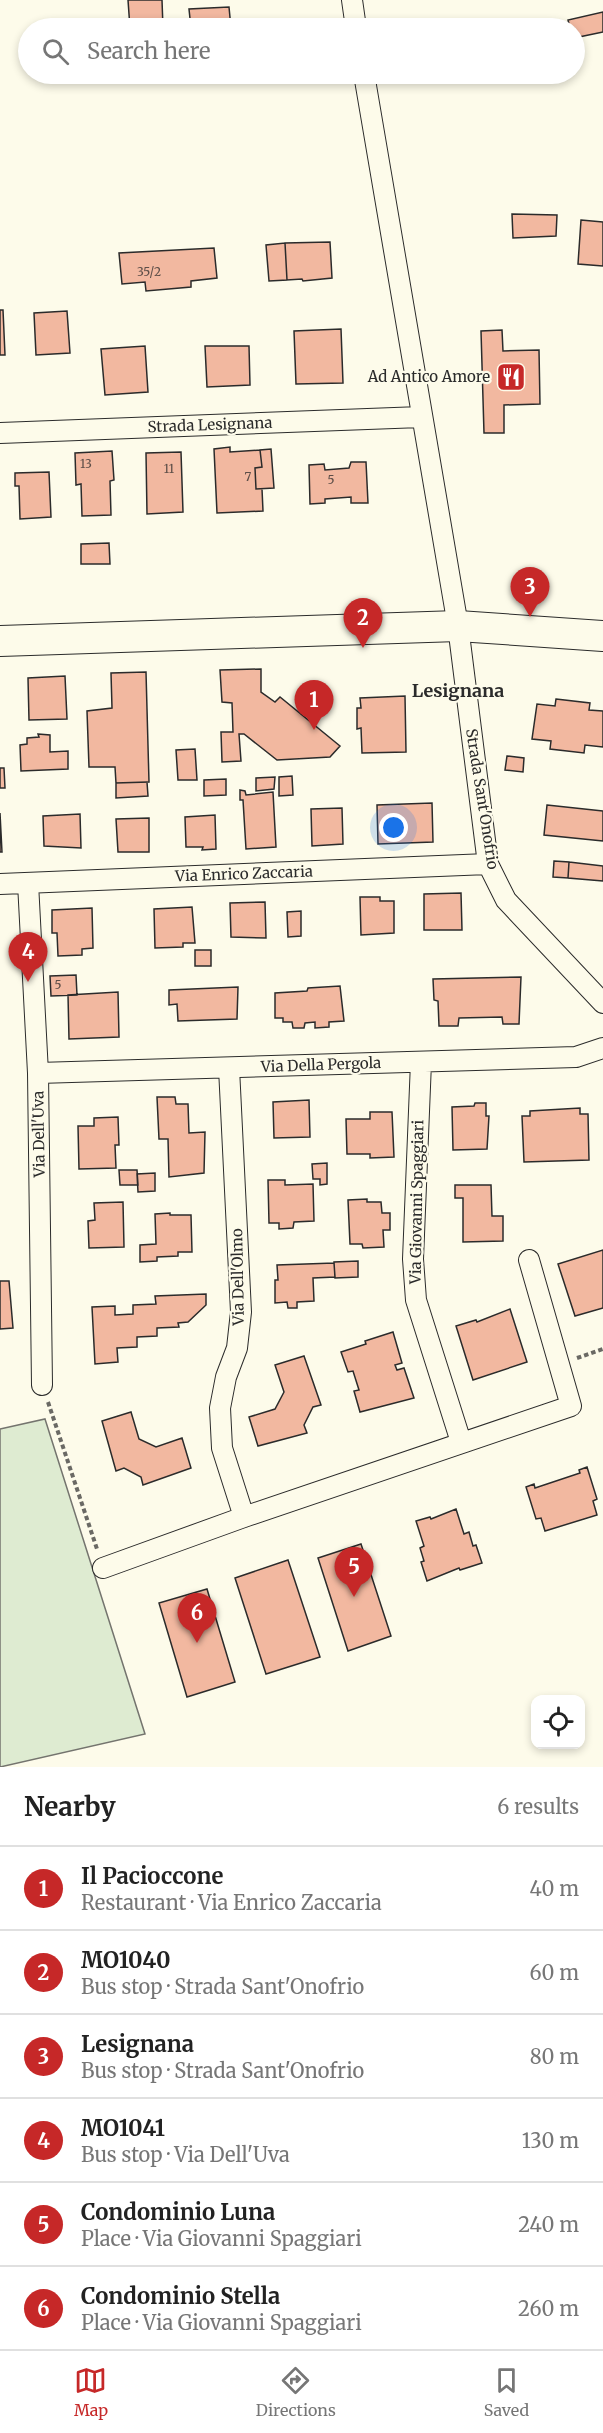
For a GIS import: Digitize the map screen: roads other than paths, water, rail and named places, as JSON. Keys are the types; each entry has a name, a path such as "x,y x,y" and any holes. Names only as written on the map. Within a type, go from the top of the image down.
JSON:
{"main road":[{"path":"0,641 458,626 603,636"}],"street":[{"path":"352,0 355,18"},
{"path":"366,84 458,626"},
{"name":"Strada Lesignana","path":"0,433 421,417"},
{"name":"Strada Sant'Onofrio","path":"458,626 488,864 506,900 603,1003"},
{"name":"Via Enrico Zaccaria","path":"0,884 488,864"},
{"name":"Via Dell'Uva","path":"28,883 38,1073 42,1385"},
{"name":"Via Della Pergola","path":"38,1073 576,1057 603,1048"},
{"name":"Via Giovanni Spaggiari","path":"421,1062 413,1259 416,1300 461,1442"},
{"name":"Via Dell'Olmo","path":"229,1068 241,1312 237,1348 226,1377 220,1408 222,1448 244,1516"},
{"path":"103,1568 244,1516 572,1406 529,1260"}],"place":[{"name":"Ad Antico Amore","path":"511,377"},
{"name":"Lesignana","path":"530,617"},
{"name":"MO1040","path":"363,648"},
{"name":"Il Pacioccone","path":"314,730"},
{"name":"MO1041","path":"28,982"},
{"name":"Condominio Luna","path":"354,1597"},
{"name":"Condominio Stella","path":"197,1643"}],"district":[{"name":"Lesignana","path":"458,691"}]}
